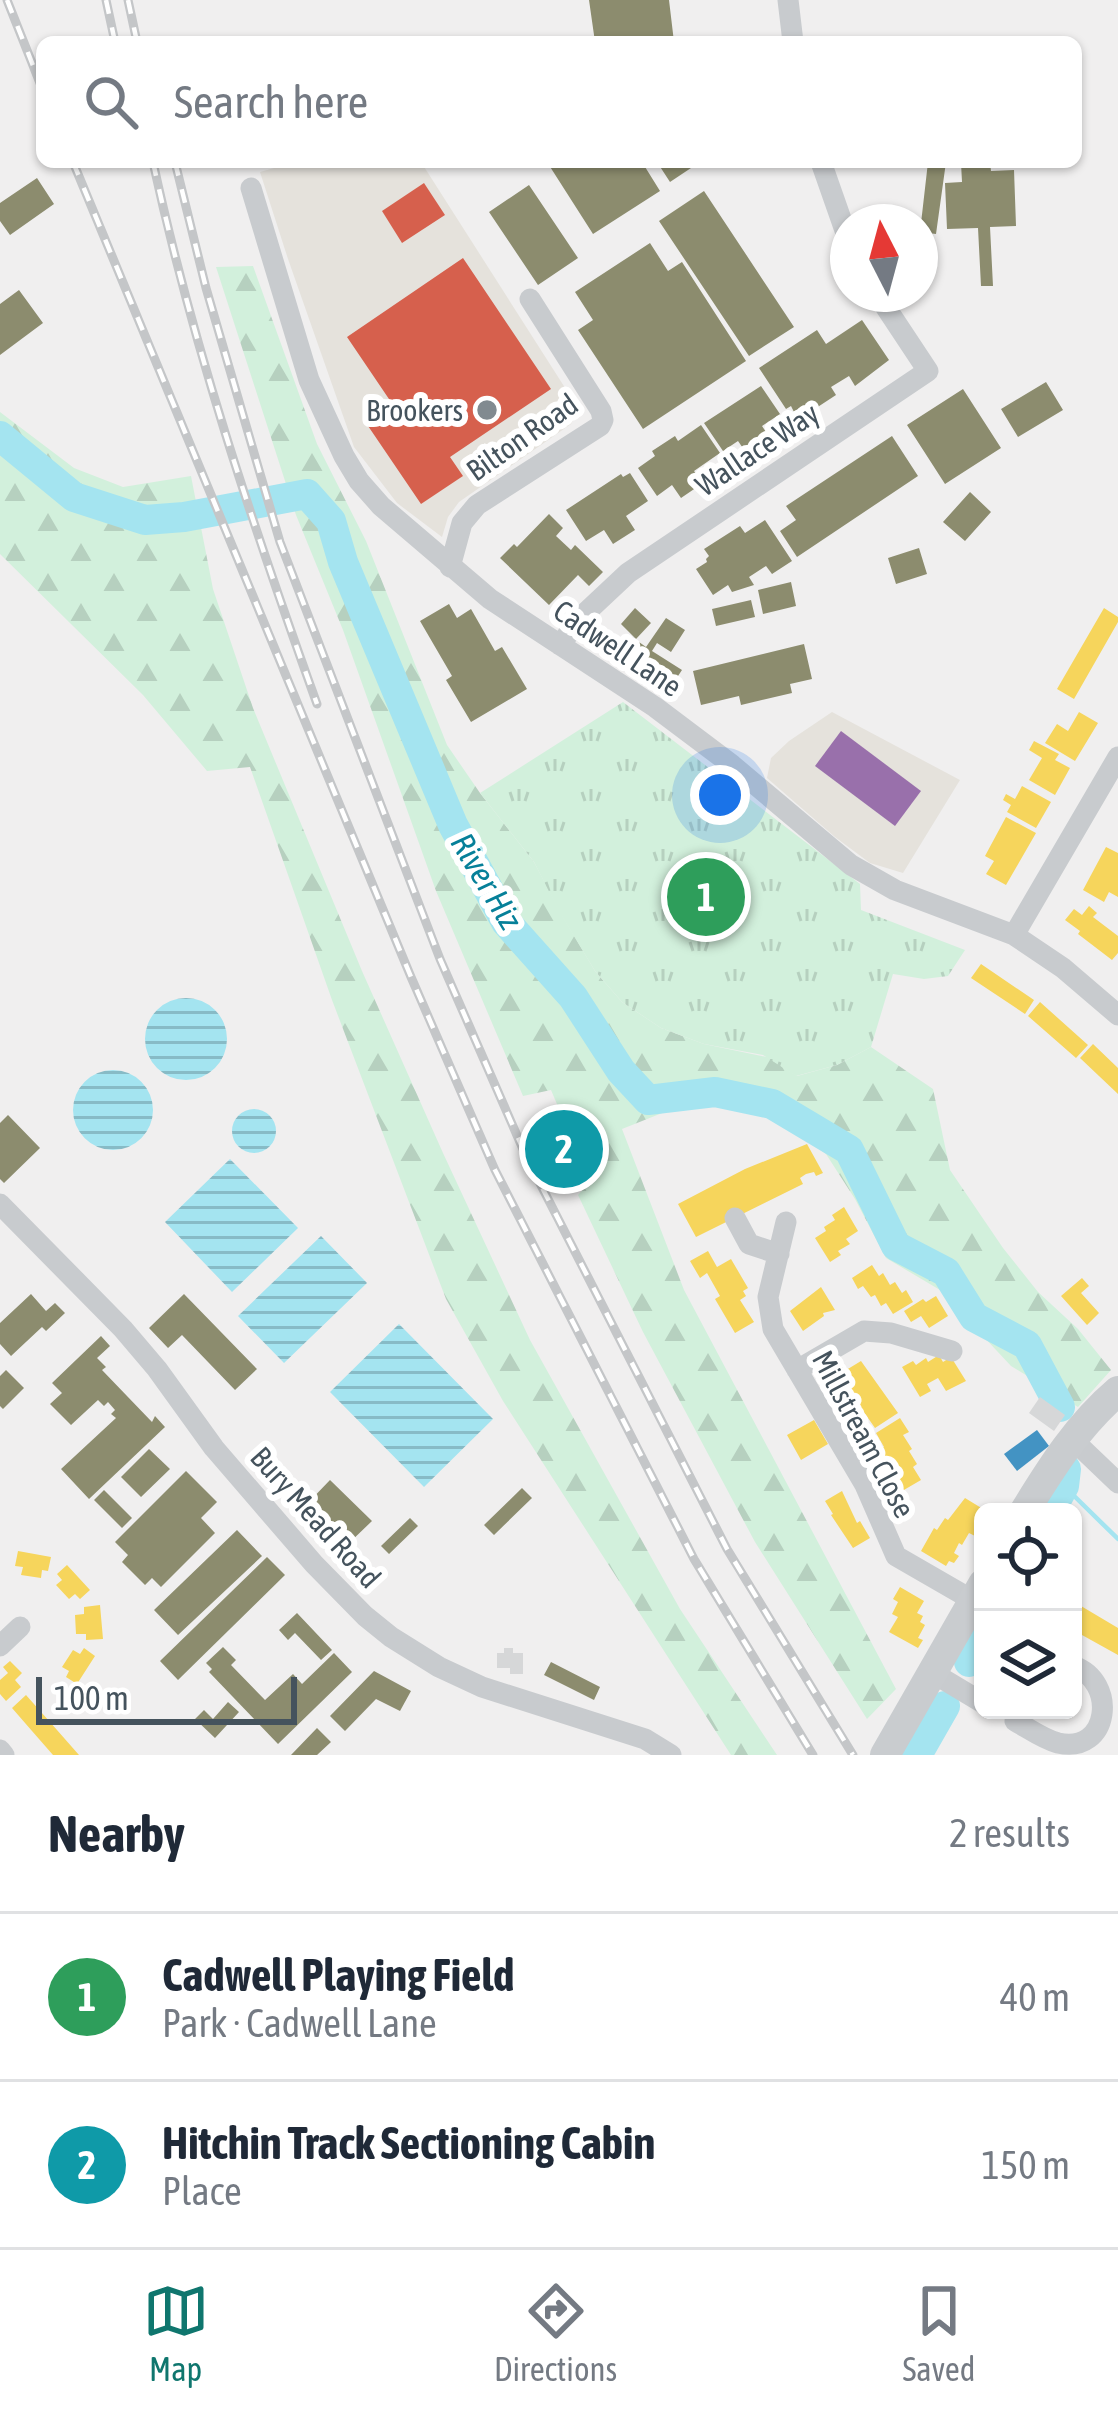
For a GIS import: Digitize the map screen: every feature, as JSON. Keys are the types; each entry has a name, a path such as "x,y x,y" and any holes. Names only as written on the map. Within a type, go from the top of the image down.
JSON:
{"street":[{"path":"788,0 792,36"},
{"path":"823,168 836,204"},
{"name":"Cadwell Lane","path":"251,188 309,380 344,456 375,501 490,599 655,707 851,866 895,890 1015,935 1118,1015"},
{"name":"Bilton Road","path":"450,567 462,523 477,505 603,420 530,299"},
{"name":"Wallace Way","path":"560,645 580,618 628,573 928,370 889,312"},
{"path":"1015,935 1118,757"},
{"name":"Bury Mead Road","path":"0,1204 122,1329 214,1448 365,1616 423,1657 482,1687 645,1739 671,1755"},
{"path":"735,1218 748,1244 779,1254"},
{"name":"Millstream Close","path":"786,1222 767,1308 773,1329 865,1486 896,1556 974,1590"},
{"path":"797,1370 864,1331 891,1333 952,1351"},
{"path":"1030,1503 1072,1439 1118,1391"},
{"path":"1072,1439 1118,1483"},
{"path":"885,1755 974,1601"},
{"path":"0,1646 20,1627"},
{"path":"1018,1719 1063,1744 1110,1731 1102,1687 1082,1669"},
{"path":"933,1672 974,1697"}],"shaded area":[{"path":"274,168 425,168 576,405 571,424 459,502 442,537 397,503 354,447 260,172"},
{"path":"832,712 960,780 903,873 870,863 767,778 771,758"}],"green space":[{"path":"253,266 317,444 366,541 447,745 534,862 595,971 622,1002 661,1028 704,1044 767,1057 797,1076 837,1065 871,1047 933,1089 950,1170 1038,1292 1078,1329 1111,1370 1078,1407 1011,1366 940,1290 886,1258 826,1154 781,1122 705,1096 622,1129 684,1290 896,1689 867,1719 755,1542 643,1332 578,1195 590,1182 551,1090 523,1096 436,891 343,630 296,515 216,267"},
{"path":"0,412 74,468 123,487 191,476 213,589 253,708 443,1153 530,1340 680,1609 777,1755 731,1755 503,1401 446,1299 332,1000 250,767 207,771 143,695 0,554"},
{"path":"623,702 860,884 861,910 965,950 948,976 924,979 893,974 871,1047 837,1065 796,1076 763,1055 704,1044 661,1028 622,1002 595,971 534,862 480,793"}],"water":[{"path":"186,998 215,1010 227,1039 215,1068 186,1080 157,1068 145,1039 157,1010"},
{"path":"113,1070 141,1082 153,1110 141,1138 113,1150 85,1138 73,1110 85,1082"},
{"path":"254,1109 270,1115 276,1131 270,1147 254,1153 238,1147 232,1131 238,1115"},
{"path":"230,1159 298,1228 232,1292 165,1222"},
{"path":"321,1236 367,1283 284,1363 238,1316"},
{"path":"399,1324 493,1419 424,1487 330,1392"}],"building: Homes":[{"path":"1104,608 1118,622 1074,699 1057,689"},
{"path":"1079,712 1098,723 1075,761 1045,743 1057,724 1068,731"},
{"path":"1034,741 1059,754 1055,760 1070,768 1055,795 1029,780 1042,758 1029,750"},
{"path":"1022,786 1051,802 1036,828 1007,812 1011,805 1003,800 1006,794 1015,799"},
{"path":"1006,817 1036,833 1006,885 986,874 994,861 985,856"},
{"path":"1106,847 1118,853 1118,897 1109,892 1104,902 1083,890"},
{"path":"1089,906 1097,913 1093,917 1118,936 1118,953 1112,960 1065,920 1074,909 1082,915"},
{"path":"981,964 1034,1000 1025,1014 971,978"},
{"path":"1040,1002 1088,1045 1076,1058 1028,1016"},
{"path":"1093,1044 1118,1068 1118,1094 1080,1058"},
{"path":"807,1144 823,1173 806,1174 800,1178 803,1184 696,1237 678,1204"},
{"path":"844,1207 858,1231 830,1262 815,1238"},
{"path":"708,1251 717,1267 731,1259 748,1288 740,1300 754,1322 735,1333 715,1299 720,1296 707,1273 700,1278 690,1261"},
{"path":"872,1265 890,1285 895,1282 902,1293 906,1290 913,1302 893,1314 863,1286 858,1289 852,1278"},
{"path":"1082,1278 1089,1286 1081,1293 1099,1313 1087,1325 1061,1296"},
{"path":"821,1287 835,1310 823,1313 803,1331 790,1311"},
{"path":"936,1296 948,1316 929,1328 921,1316 911,1322 904,1311"},
{"path":"939,1355 943,1362 951,1357 966,1381 946,1391 938,1378 927,1384 931,1391 920,1397 902,1367"},
{"path":"861,1361 898,1413 875,1428 838,1375"},
{"path":"900,1418 909,1432 903,1435 921,1480 897,1494 876,1433"},
{"path":"814,1420 828,1444 801,1460 787,1435"},
{"path":"842,1491 870,1538 853,1548 825,1501"},
{"path":"965,1498 974,1504 974,1536 969,1533 959,1543 954,1553 959,1556 946,1566 921,1551 934,1528 948,1520"},
{"path":"18,1551 51,1557 48,1571 42,1570 41,1578 21,1575 23,1567 15,1566"},
{"path":"67,1565 90,1590 80,1599 75,1594 69,1599 56,1585 62,1580 57,1574"},
{"path":"900,1587 924,1601 917,1613 925,1625 918,1648 889,1632 898,1617 892,1614 898,1602 893,1599"},
{"path":"100,1605 103,1639 86,1640 86,1634 76,1634 75,1615 84,1614 84,1607"},
{"path":"1082,1607 1118,1628 1118,1655 1082,1635"},
{"path":"84,1648 95,1656 77,1684 66,1677 69,1671 62,1667 73,1650 80,1654"},
{"path":"10,1661 22,1673 15,1680 21,1687 6,1701 0,1694 0,1680 8,1673 3,1667"},
{"path":"26,1695 79,1755 53,1755 12,1708"}],"building: Shops":[{"path":"424,183 445,215 402,243 382,211"},
{"path":"463,258 551,389 450,457 463,476 421,504 364,420 391,402 347,337"}],"building: Offices":[{"path":"841,731 921,791 895,826 815,766"}],"building: Schools":[{"path":"1037,1430 1049,1446 1017,1471 1004,1454"}],"building: Industry":[{"path":"589,0 669,0 673,36 594,36"},
{"path":"551,168 646,168 660,191 593,234"},
{"path":"661,168 691,168 670,182"},
{"path":"927,168 945,168 938,220 938,204 923,204"},
{"path":"961,168 1014,170 1016,226 990,227 993,286 981,286 978,228 947,229 945,183 962,182"},
{"path":"37,178 54,204 10,235 0,221 0,203"},
{"path":"529,185 578,258 538,285 489,212"},
{"path":"704,191 794,327 749,356 659,221"},
{"path":"650,243 668,271 682,262 746,361 643,429 578,330 593,320 575,292"},
{"path":"19,290 43,323 0,355 0,304"},
{"path":"862,320 889,360 855,386 849,376 831,387 836,395 804,416 799,408 794,412 791,406 786,409 759,368 817,330 826,344"},
{"path":"1046,382 1063,410 1018,437 1001,409"},
{"path":"761,386 780,414 762,426 770,438 747,454 738,441 723,451 704,423"},
{"path":"963,389 1001,448 945,484 907,425"},
{"path":"701,425 720,453 694,471 703,483 681,498 672,485 657,496 638,468 655,456 652,451"},
{"path":"892,436 918,476 797,557 780,531 796,520 786,506"},
{"path":"630,473 648,501 626,516 635,530 613,544 604,530 586,541 566,510 621,474"},
{"path":"970,492 991,512 965,541 943,522"},
{"path":"549,514 563,528 556,536 571,550 575,545 603,572 589,586 578,575 549,605 500,558"},
{"path":"765,520 792,561 772,574 766,566 749,577 754,585 732,592 728,585 713,595 696,569 707,562 704,549 740,526 745,533"},
{"path":"919,548 927,574 896,584 888,558"},
{"path":"791,582 796,606 763,614 758,590"},
{"path":"751,600 755,617 716,626 712,609"},
{"path":"449,604 457,618 471,609 495,651 502,647 527,689 471,722 446,680 452,676 420,621"},
{"path":"635,608 651,623 636,639 621,624"},
{"path":"666,618 685,630 671,652 657,643 652,651 682,670 670,688 627,660 639,642 646,647"},
{"path":"804,644 812,679 790,684 792,693 741,705 739,696 701,705 693,671"},
{"path":"8,1115 40,1148 4,1183 0,1179 0,1123"},
{"path":"31,1294 46,1311 55,1303 65,1313 11,1356 0,1344 0,1323"},
{"path":"184,1294 257,1369 235,1390 182,1335 168,1348 149,1328"},
{"path":"101,1336 110,1346 97,1358 106,1367 102,1370 152,1422 155,1416 165,1427 89,1499 61,1469 116,1418 111,1414 115,1410 98,1400 71,1425 50,1404 62,1393 52,1383"},
{"path":"6,1370 24,1388 3,1409 0,1376"},
{"path":"149,1449 170,1469 141,1497 121,1477"},
{"path":"186,1471 217,1502 201,1518 215,1533 161,1587 152,1578 145,1585 122,1562 128,1555 115,1542"},
{"path":"330,1480 372,1521 346,1546 305,1506"},
{"path":"522,1488 532,1498 494,1535 484,1525"},
{"path":"104,1490 132,1518 122,1528 94,1500"},
{"path":"410,1518 418,1526 389,1554 381,1546"},
{"path":"237,1530 262,1556 178,1635 154,1610"},
{"path":"267,1557 285,1575 178,1680 160,1661"},
{"path":"297,1613 332,1650 321,1660 295,1633 288,1640 279,1630"},
{"path":"223,1647 236,1660 231,1665 265,1700 293,1674 302,1684 334,1653 352,1672 278,1744 209,1672 212,1669 206,1663"},
{"path":"551,1662 600,1687 594,1700 544,1675"},
{"path":"374,1671 411,1691 400,1711 376,1699 345,1731 330,1716"},
{"path":"228,1702 239,1712 215,1738 195,1719 204,1710 213,1719"},
{"path":"317,1728 331,1742 317,1755 291,1755"}],"building: Other":[{"path":"555,1119 581,1175 573,1179 547,1123"},
{"path":"1040,1397 1065,1415 1054,1431 1029,1413"},
{"path":"504,1648 523,1653 523,1674 497,1668 497,1653 504,1653"}],"waterway":[{"name":"River Hiz","path":"0,436 74,497 145,520 307,494 331,521 343,562 453,825 506,922 573,997 621,1071 648,1100 715,1092 772,1104 849,1150 896,1246 946,1272 974,1317 1027,1345 1060,1407"},
{"name":"River Hiz","path":"1055,1503 1066,1469"},
{"path":"1064,1486 1118,1539"},
{"name":"River Hiz","path":"969,1662 974,1653"},
{"name":"River Hiz","path":"917,1755 945,1706"}],"railway":[{"path":"7,0 36,73"},
{"path":"106,0 114,36"},
{"path":"128,0 136,36"},
{"path":"75,168 495,1170 694,1559 813,1755"},
{"path":"154,168 226,436 317,704"},
{"path":"176,168 280,542 440,959 526,1156 727,1549 853,1755"}],"place":[{"name":"Brookers","path":"487,410"},
{"name":"Cadwell Playing Field","path":"706,897"},
{"name":"Hitchin Track Sectioning Cabin","path":"564,1149"}]}
